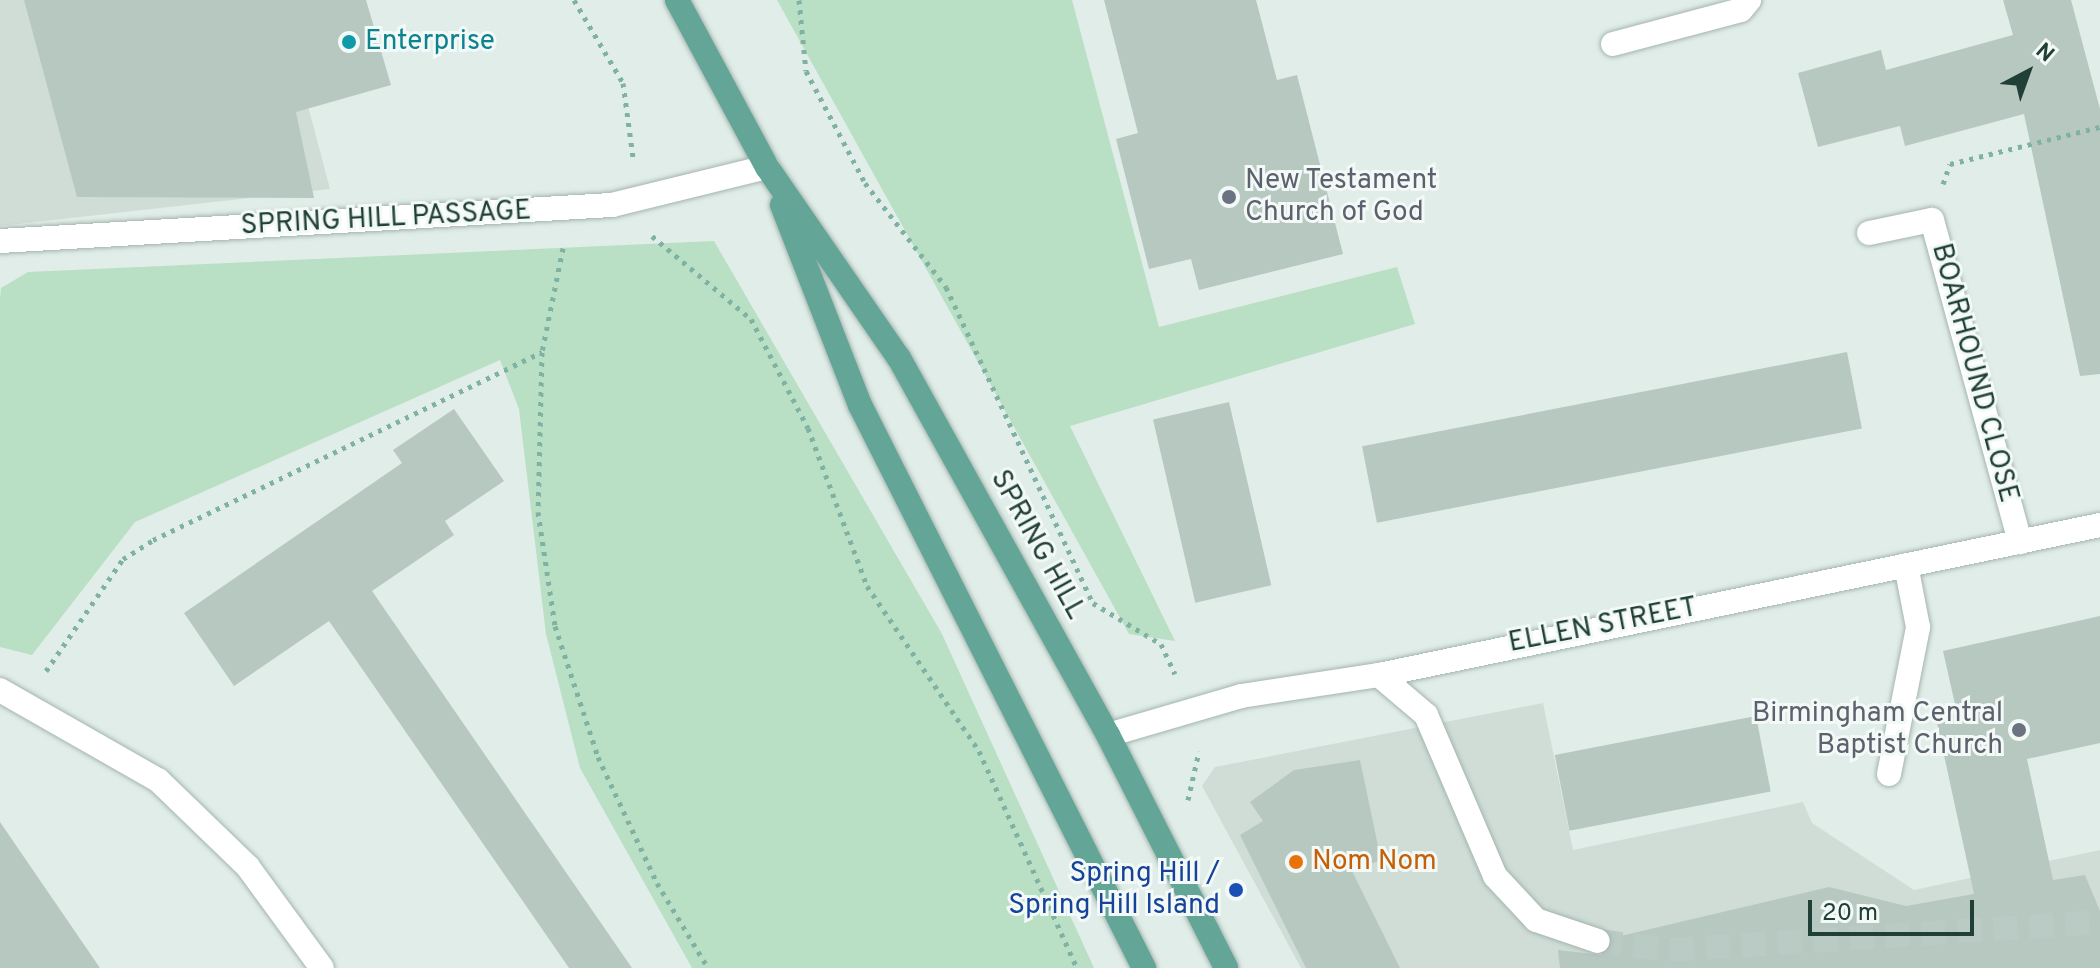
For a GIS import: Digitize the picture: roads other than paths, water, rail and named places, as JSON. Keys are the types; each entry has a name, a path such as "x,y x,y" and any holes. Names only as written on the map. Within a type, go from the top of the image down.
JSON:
{"main road":[{"name":"SPRING HILL","path":"677,0 767,167 899,358 1108,735 1226,968"},
{"name":"SPRING HILL","path":"767,167 860,405 1144,968"}],"street":[{"path":"1613,44 1741,10 1749,0"},
{"name":"SPRING HILL PASSAGE","path":"0,241 639,202 767,167"},
{"name":"BOARHOUND CLOSE","path":"1869,233 1932,220 2020,542"},
{"name":"ELLEN STREET","path":"1108,735 1191,709 1379,675 2100,525"},
{"path":"1889,774 1918,627 1906,565"},
{"path":"1379,675 1426,715 1495,876 1536,920 1598,941"},
{"path":"0,690 158,780 248,867 322,968"}],"tunnel":[{"path":"1598,941 1670,950 2100,922"}],"place":[{"name":"Enterprise","path":"349,42"},
{"name":"New Testament Church of God","path":"1229,197"},
{"name":"Birmingham Central Baptist Church","path":"2019,730"},
{"name":"Nom Nom","path":"1296,862"},
{"name":"Spring Hill / Spring Hill Island","path":"1236,890"}]}
